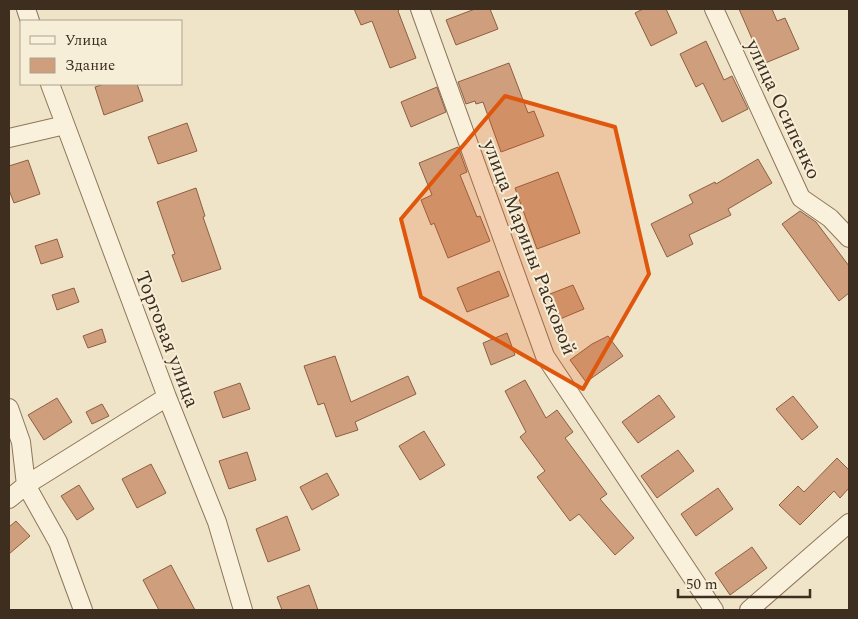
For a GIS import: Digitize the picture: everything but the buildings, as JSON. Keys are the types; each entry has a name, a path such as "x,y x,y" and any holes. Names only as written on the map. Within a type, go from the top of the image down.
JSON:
{"street":[{"name":"улица Марины Расковой","path":"420,9 545,356 714,610"},
{"name":"улица Осипенко","path":"714,9 802,198 830,218 849,238"},
{"name":"Торговая улица","path":"50,85 167,397 217,522 243,610"},
{"path":"9,138 65,125"},
{"path":"9,499 26,485 167,397"},
{"path":"9,408 21,442 26,485 58,542 83,610"},
{"path":"749,610 849,523"}],"highlighted area":[{"path":"505,96 615,127 649,274 583,389 421,297 401,219"}]}
